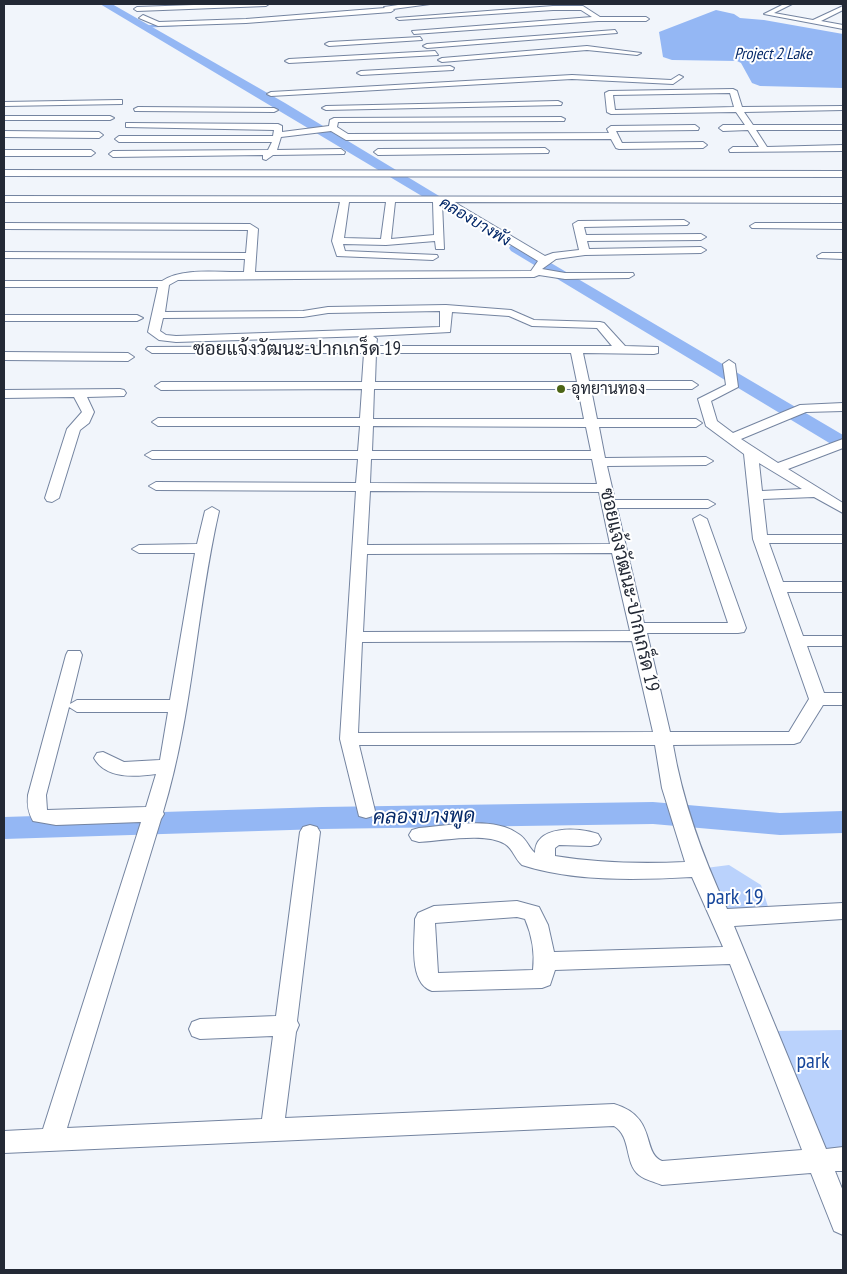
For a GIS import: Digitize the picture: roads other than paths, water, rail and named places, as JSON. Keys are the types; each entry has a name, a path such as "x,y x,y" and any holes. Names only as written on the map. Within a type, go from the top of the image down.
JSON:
{"street":[{"path":"137,9 266,4"},
{"path":"314,17 311,12 306,11 142,17 158,24 314,17 427,4"},
{"path":"789,4 767,14 843,27"},
{"path":"388,7 465,83"},
{"path":"399,18 552,8 583,8 598,18"},
{"path":"814,22 843,8"},
{"path":"414,32 598,18 646,19"},
{"path":"427,46 615,32"},
{"path":"329,44 420,39"},
{"path":"442,60 587,48 637,53"},
{"path":"289,61 435,53"},
{"path":"361,73 450,68"},
{"path":"271,94 572,77 670,82 677,81 679,77"},
{"path":"766,150 738,109 733,90 609,93 611,112 738,109 843,108"},
{"path":"4,104 119,102"},
{"path":"326,108 558,103"},
{"path":"4,146 8,134 24,118 34,104"},
{"path":"467,106 473,152"},
{"path":"138,110 274,110"},
{"path":"206,125 211,111"},
{"path":"4,118 110,118"},
{"path":"333,128 334,120 469,121 561,119"},
{"path":"129,125 278,126 277,137 271,153"},
{"path":"724,128 843,127"},
{"path":"119,139 277,137 333,128 346,137 613,136"},
{"path":"695,128 610,130 619,146 703,145"},
{"path":"8,134 99,136"},
{"path":"733,150 843,148"},
{"path":"378,152 544,151"},
{"path":"4,152 91,153"},
{"path":"113,154 341,152"},
{"path":"271,153 276,157 276,167 272,182"},
{"path":"541,165 544,174"},
{"path":"4,199 484,170 517,187"},
{"path":"517,187 544,174 651,171 843,174"},
{"path":"4,174 272,182 344,199 440,201 517,187 843,200"},
{"path":"344,199 337,241 337,250 344,255 433,257 440,252 438,238 440,201"},
{"path":"386,242 391,199"},
{"path":"440,201 546,261"},
{"path":"584,252 578,224 684,223"},
{"path":"4,226 244,226 253,229 248,275"},
{"path":"755,226 843,226"},
{"path":"582,238 701,237"},
{"path":"337,241 386,242 438,238"},
{"path":"4,284 164,284 175,277 184,276 534,274 540,264 553,256 584,252 701,250"},
{"path":"4,255 250,256"},
{"path":"822,256 843,256"},
{"path":"433,257 434,274"},
{"path":"536,271 568,276 629,275"},
{"path":"164,284 154,332 163,338 446,330 446,308"},
{"path":"160,310 306,306 328,310"},
{"path":"160,310 303,314 328,310 446,308 511,313 532,323 600,325 620,348"},
{"path":"303,314 304,335"},
{"path":"4,318 137,318"},
{"path":"366,811 349,739 363,454 371,343"},
{"name":"ซอยแจ้งวัฒนะ-ปากเกร็ด 19","path":"152,349 371,343 576,349 607,496 663,739 671,788 698,869 737,955 820,1160 843,1222"},
{"path":"576,349 654,350"},
{"path":"4,356 128,357"},
{"path":"729,364 732,387 704,399 711,423 751,452 817,493 840,504"},
{"path":"160,386 692,385"},
{"path":"4,394 120,393"},
{"path":"52,498 74,429 84,420 88,412 79,394"},
{"path":"732,438 804,408 843,407"},
{"path":"158,422 696,423"},
{"path":"778,468 843,443"},
{"path":"751,452 760,538 818,699"},
{"path":"152,455 363,454 706,461"},
{"path":"156,486 362,488 607,496 708,504"},
{"path":"756,495 817,493"},
{"path":"56,1139 55,1126 168,766 203,548 212,511"},
{"path":"354,637 639,632 738,628 700,519"},
{"path":"760,538 843,539"},
{"path":"139,549 203,548"},
{"path":"359,550 620,548"},
{"path":"777,587 843,587"},
{"path":"797,641 843,641"},
{"path":"74,655 37,796 37,812 40,816 56,818 151,822"},
{"path":"349,739 794,738 818,699"},
{"path":"818,699 843,699"},
{"path":"77,706 178,706"},
{"path":"104,758 114,767 125,769 168,766"},
{"path":"272,1131 288,1025 310,832"},
{"path":"419,835 496,832 515,840 524,856 529,860 585,869 647,872 698,869"},
{"path":"545,862 545,844 551,841 567,838 592,839"},
{"path":"526,910 532,912 538,922 544,960 545,974 538,980 432,982 427,975 425,918 434,914 526,910"},
{"path":"721,918 843,911"},
{"path":"544,960 737,955"},
{"path":"200,1028 288,1025"},
{"path":"4,1142 56,1139 65,1141 621,1116 632,1126 644,1162 648,1167 662,1173 843,1159"}],"water":[{"name":"Project 2 Lake","path":"716,10 734,14 740,18 764,20 843,34 843,88 760,86 752,83 741,63 737,61 672,60 663,57 659,32"}],"waterway":[{"name":"คลองบางพัง","path":"105,4 462,214"},
{"path":"142,26 177,25"},
{"name":"คลองบางพัง","path":"517,248 843,443"},
{"name":"คลองบางพูด","path":"4,828 322,818 653,813 780,824 843,822"}],"place":[{"name":"อุทยานทอง","path":"561,389"}],"park label":[{"name":"park 19","path":"735,898"},
{"name":"park","path":"813,1062"}]}
